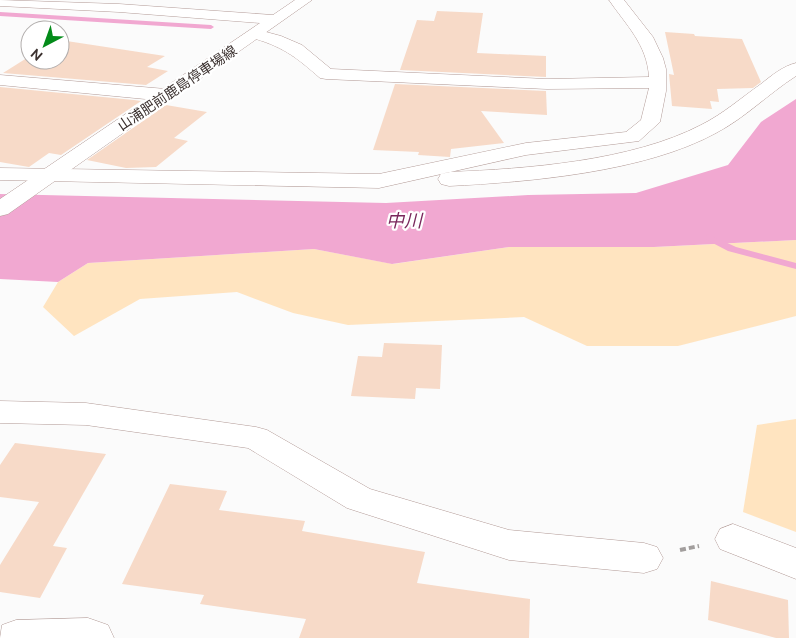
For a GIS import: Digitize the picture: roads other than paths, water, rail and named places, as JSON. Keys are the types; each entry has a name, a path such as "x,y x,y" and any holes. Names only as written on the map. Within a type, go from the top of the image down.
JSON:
{"street":[{"name":"山浦肥前鹿島停車場線","path":"0,209 306,0"},
{"path":"379,182 526,149 632,137 650,122 658,82 657,64 641,28 616,0"},
{"path":"0,2 118,8 276,20"},
{"path":"255,34 275,39 296,49 326,74 547,84 658,82"},
{"path":"0,174 379,182 489,178 602,164 657,150 686,140 710,128 796,68"},
{"path":"0,80 166,95"},
{"path":"632,137 657,150"},
{"path":"0,412 86,414 256,438 359,499 509,545 644,558"},
{"path":"734,539 796,564"},
{"path":"16,638 43,636 88,636 94,638"}],"water":[{"name":"中川","path":"796,99 796,240 654,247 509,247 392,264 314,249 88,263 58,282 0,279 0,194 386,203 528,195 636,193 728,165 761,122"}],"waterway":[{"path":"0,14 211,27"},
{"path":"708,237 732,249 796,266"}]}
